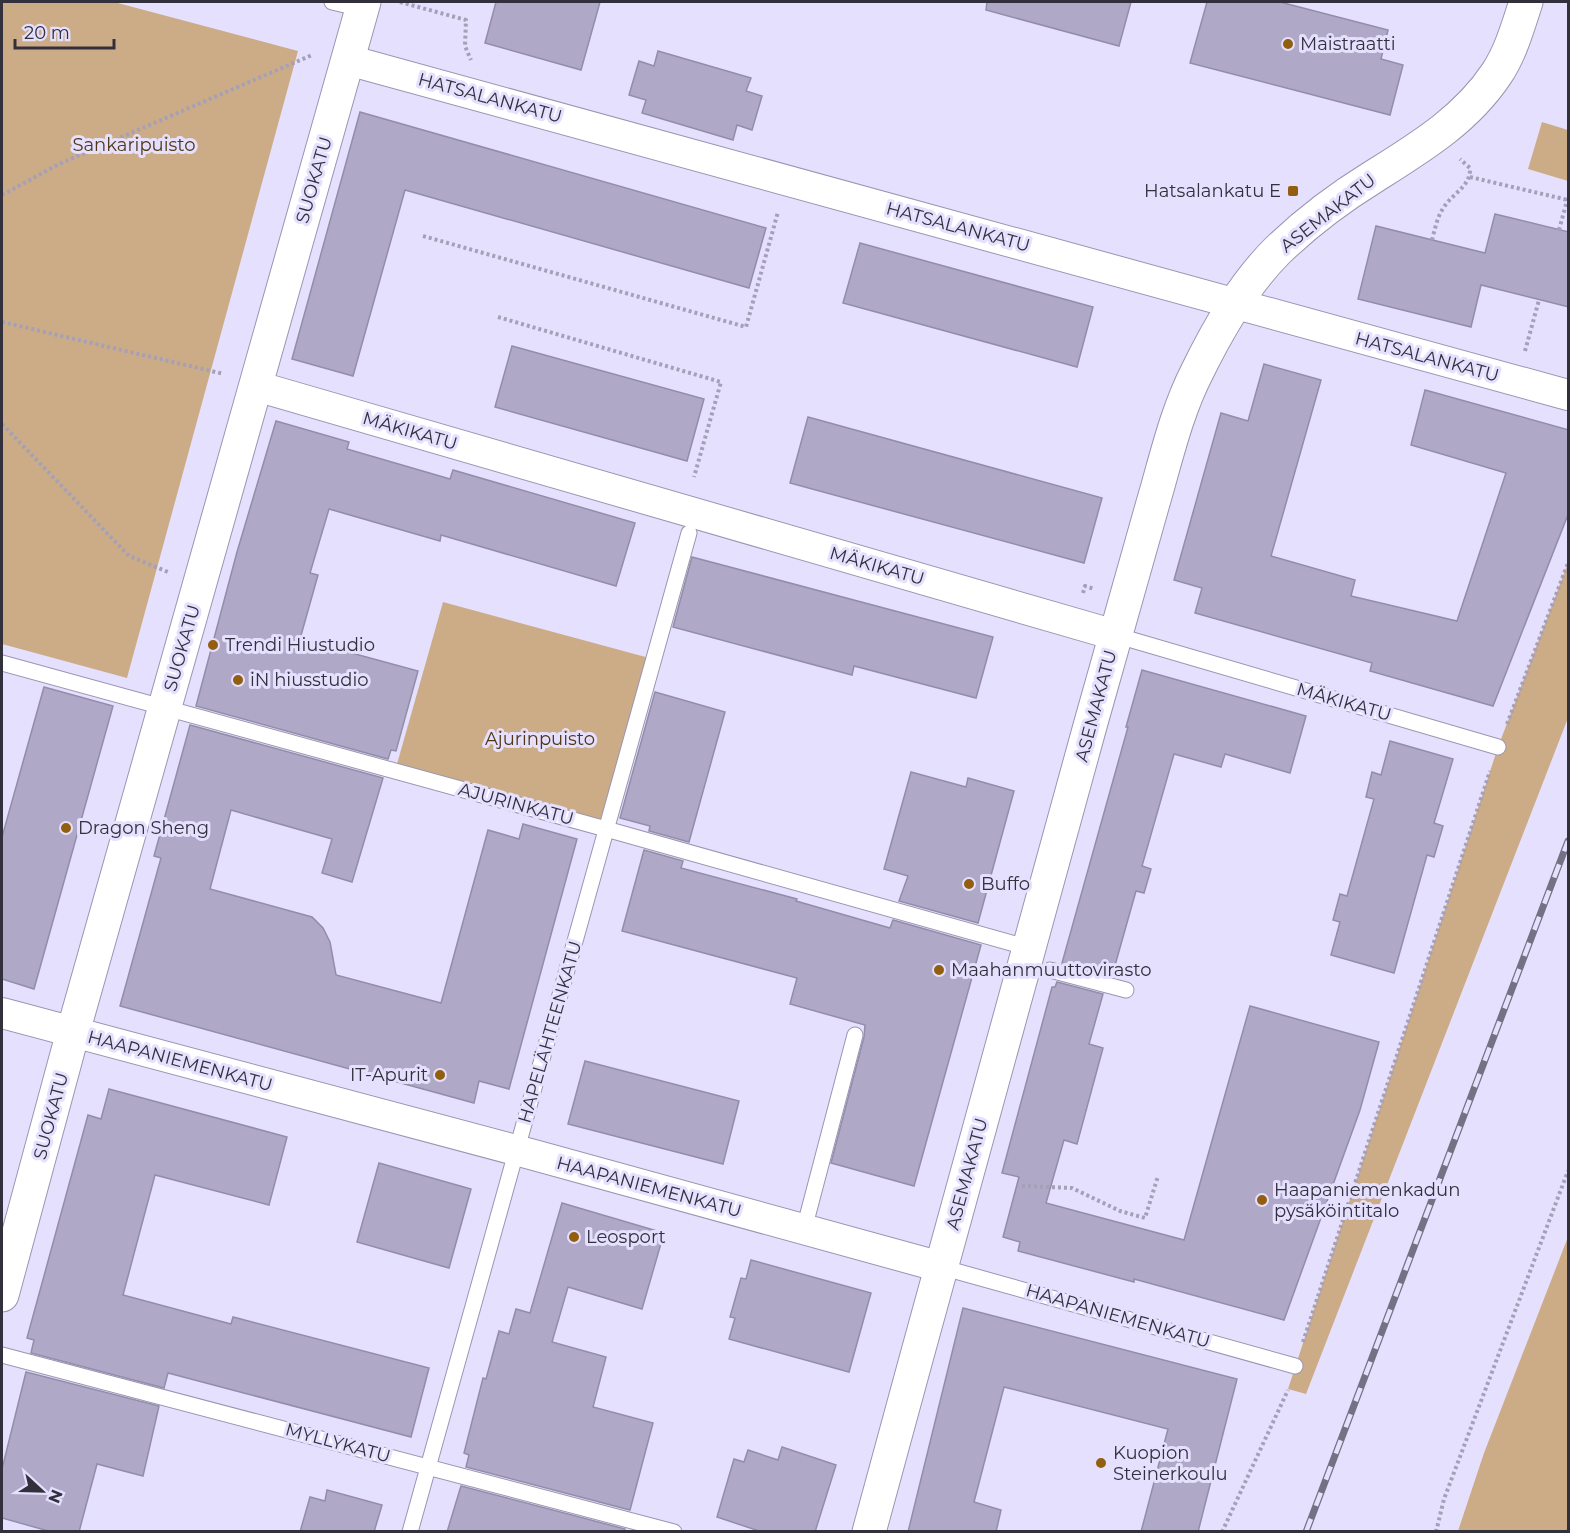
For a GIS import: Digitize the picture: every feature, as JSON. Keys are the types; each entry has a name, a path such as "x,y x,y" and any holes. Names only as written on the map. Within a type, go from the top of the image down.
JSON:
{"main road":[{"name":"ASEMAKATU","path":"869,1532 941,1267 1040,959 1115,635 1182,405 1196,373 1235,303 1277,252 1345,195 1424,146 1475,101 1498,71 1515,35 1526,2"},
{"name":"SUOKATU","path":"2,1295 73,1032 348,60 353,4"}],"street":[{"name":"HATSALANKATU","path":"348,60 1569,395"},
{"name":"MÄKIKATU","path":"256,386 1115,635"},
{"name":"HAAPANIEMENKATU","path":"2,1013 516,1150 941,1267"}],"lane":[{"name":"HAPELÄHTEENKATU","path":"410,1532 689,533"},
{"name":"MÄKIKATU","path":"1115,635 1498,747"},
{"name":"AJURINKATU","path":"2,663 606,829 1040,959 1126,990"},
{"path":"804,1229 855,1035"},
{"name":"HAAPANIEMENKATU","path":"941,1267 1295,1366"},
{"name":"MYLLYKATU","path":"2,1355 674,1532"}],"path":[{"path":"400,2 466,20 465,46 475,64"},
{"path":"2,195 59,164 312,55"},
{"path":"1432,240 1443,209 1458,190 1466,185 1470,177 1470,168 1455,155"},
{"path":"1470,177 1568,199 1559,230"},
{"path":"423,236 746,327 779,208"},
{"path":"1516,381 1539,300"},
{"path":"498,317 721,382 694,477"},
{"path":"2,322 224,374"},
{"path":"2,424 129,556 169,572"},
{"path":"1295,1366 1498,747 1569,563"},
{"path":"1436,1532 1443,1499 1569,1171"},
{"path":"1022,1186 1072,1188 1120,1211 1145,1218 1158,1176"},
{"path":"1222,1532 1288,1389"}],"green space":[{"name":"Sankaripuisto","path":"2,2 114,2 298,51 127,678 2,644"},
{"path":"1542,122 1568,130 1568,181 1528,169"},
{"path":"1568,563 1568,718 1306,1394 1288,1389 1498,747"},
{"name":"Ajurinpuisto","path":"443,602 653,659 606,829 395,771"},
{"path":"1568,1237 1568,1531 1458,1531 1484,1453"}],"building":[{"path":"496,2 600,2 581,70 485,43"},
{"path":"987,2 1131,2 1119,46 986,10"},
{"name":"Maistraatti","path":"1207,2 1280,2 1388,30 1381,59 1403,65 1390,115 1190,63"},
{"path":"658,51 751,78 746,91 762,96 752,130 737,125 733,140 642,113 646,100 629,95 639,61 654,66"},
{"path":"360,112 766,228 749,288 405,190 353,376 292,359"},
{"path":"1495,214 1569,232 1569,307 1481,285 1471,327 1358,299 1376,226 1485,253"},
{"path":"860,243 1093,307 1077,367 843,303"},
{"path":"512,346 704,399 687,461 495,407"},
{"path":"1264,364 1321,380 1271,556 1355,580 1351,596 1457,621 1506,473 1411,445 1425,390 1569,430 1569,512 1493,706 1370,671 1372,663 1195,613 1202,588 1174,580 1221,413 1248,421"},
{"path":"808,417 1102,498 1084,563 790,483"},
{"path":"276,421 349,442 347,449 450,479 453,470 635,523 616,586 441,535 440,541 329,509 310,573 318,575 300,639 418,671 396,751 391,750 388,759 196,706 237,552"},
{"path":"692,557 993,637 976,698 854,666 852,675 673,627"},
{"path":"1142,670 1306,716 1290,773 1225,754 1221,767 1174,754 1142,866 1151,869 1144,893 1136,891 1112,976 1062,963"},
{"path":"44,687 113,706 34,989 2,979 2,837"},
{"path":"655,692 725,712 689,842 649,831 650,826 620,818"},
{"path":"190,725 383,778 352,882 322,873 332,839 231,810 210,889 312,917 323,928 330,942 336,975 441,1003 488,830 519,839 523,824 577,839 509,1089 479,1081 474,1103 120,1006 161,858 154,856"},
{"path":"1390,741 1453,759 1434,823 1443,826 1434,857 1427,855 1394,973 1331,955 1340,922 1333,920 1340,894 1347,896 1374,799 1366,797 1372,772 1381,775"},
{"path":"911,772 966,787 968,778 1014,791 978,923 899,901 908,876 884,869"},
{"path":"644,850 683,861 681,868 797,899 796,901 890,928 893,920 981,945 914,1186 831,1163 864,1037 865,1025 790,1004 797,978 622,931"},
{"name":"Haapaniemenkadun pysäköintitalo","path":"1057,982 1103,994 1089,1044 1103,1048 1077,1144 1064,1140 1046,1203 1184,1240 1250,1006 1379,1042 1360,1110 1284,1320 1134,1279 1134,1282 1018,1251 1020,1242 1003,1237 1019,1177 1002,1173 1052,987 1055,987"},
{"path":"585,1061 739,1101 723,1164 568,1124"},
{"path":"109,1089 287,1137 269,1205 155,1175 123,1295 231,1324 233,1317 429,1368 411,1437 168,1373 164,1388 31,1353 34,1340 27,1338 88,1115 101,1119"},
{"path":"379,1163 471,1189 449,1268 357,1242"},
{"path":"562,1203 664,1233 642,1309 568,1287 552,1342 606,1357 593,1407 653,1423 630,1510 466,1467 469,1455 464,1453 483,1378 486,1379 499,1331 509,1334 516,1309 530,1313"},
{"path":"751,1260 871,1293 849,1372 729,1339 735,1318 730,1317 741,1278 746,1279"},
{"path":"963,1308 1237,1379 1198,1532 1141,1532 1168,1429 1004,1387 974,1502 1001,1510 996,1532 908,1532"},
{"path":"26,1372 159,1406 143,1476 97,1464 79,1532 52,1532 2,1518 2,1469"},
{"path":"782,1447 836,1465 815,1532 762,1532 717,1517 734,1459 744,1462 748,1450 778,1460"},
{"path":"461,1486 625,1529 624,1532 447,1532"},
{"path":"327,1490 382,1505 374,1532 300,1532 310,1497 325,1501"}],"railway":[{"path":"1306,1532 1568,841"}],"place":[{"name":"Maistraatti","path":"1288,44"},
{"name":"Hatsalankatu E","path":"1293,191"},
{"name":"Trendi Hiustudio","path":"213,645"},
{"name":"iN hiusstudio","path":"238,680"},
{"name":"Dragon Sheng","path":"66,828"},
{"name":"Buffo","path":"969,884"},
{"name":"Maahanmuuttovirasto","path":"939,970"},
{"name":"IT-Apurit","path":"440,1075"},
{"name":"Haapaniemenkadun pysäköintitalo","path":"1262,1200"},
{"name":"Leosport","path":"574,1237"},
{"name":"Kuopion Steinerkoulu","path":"1101,1463"}]}
